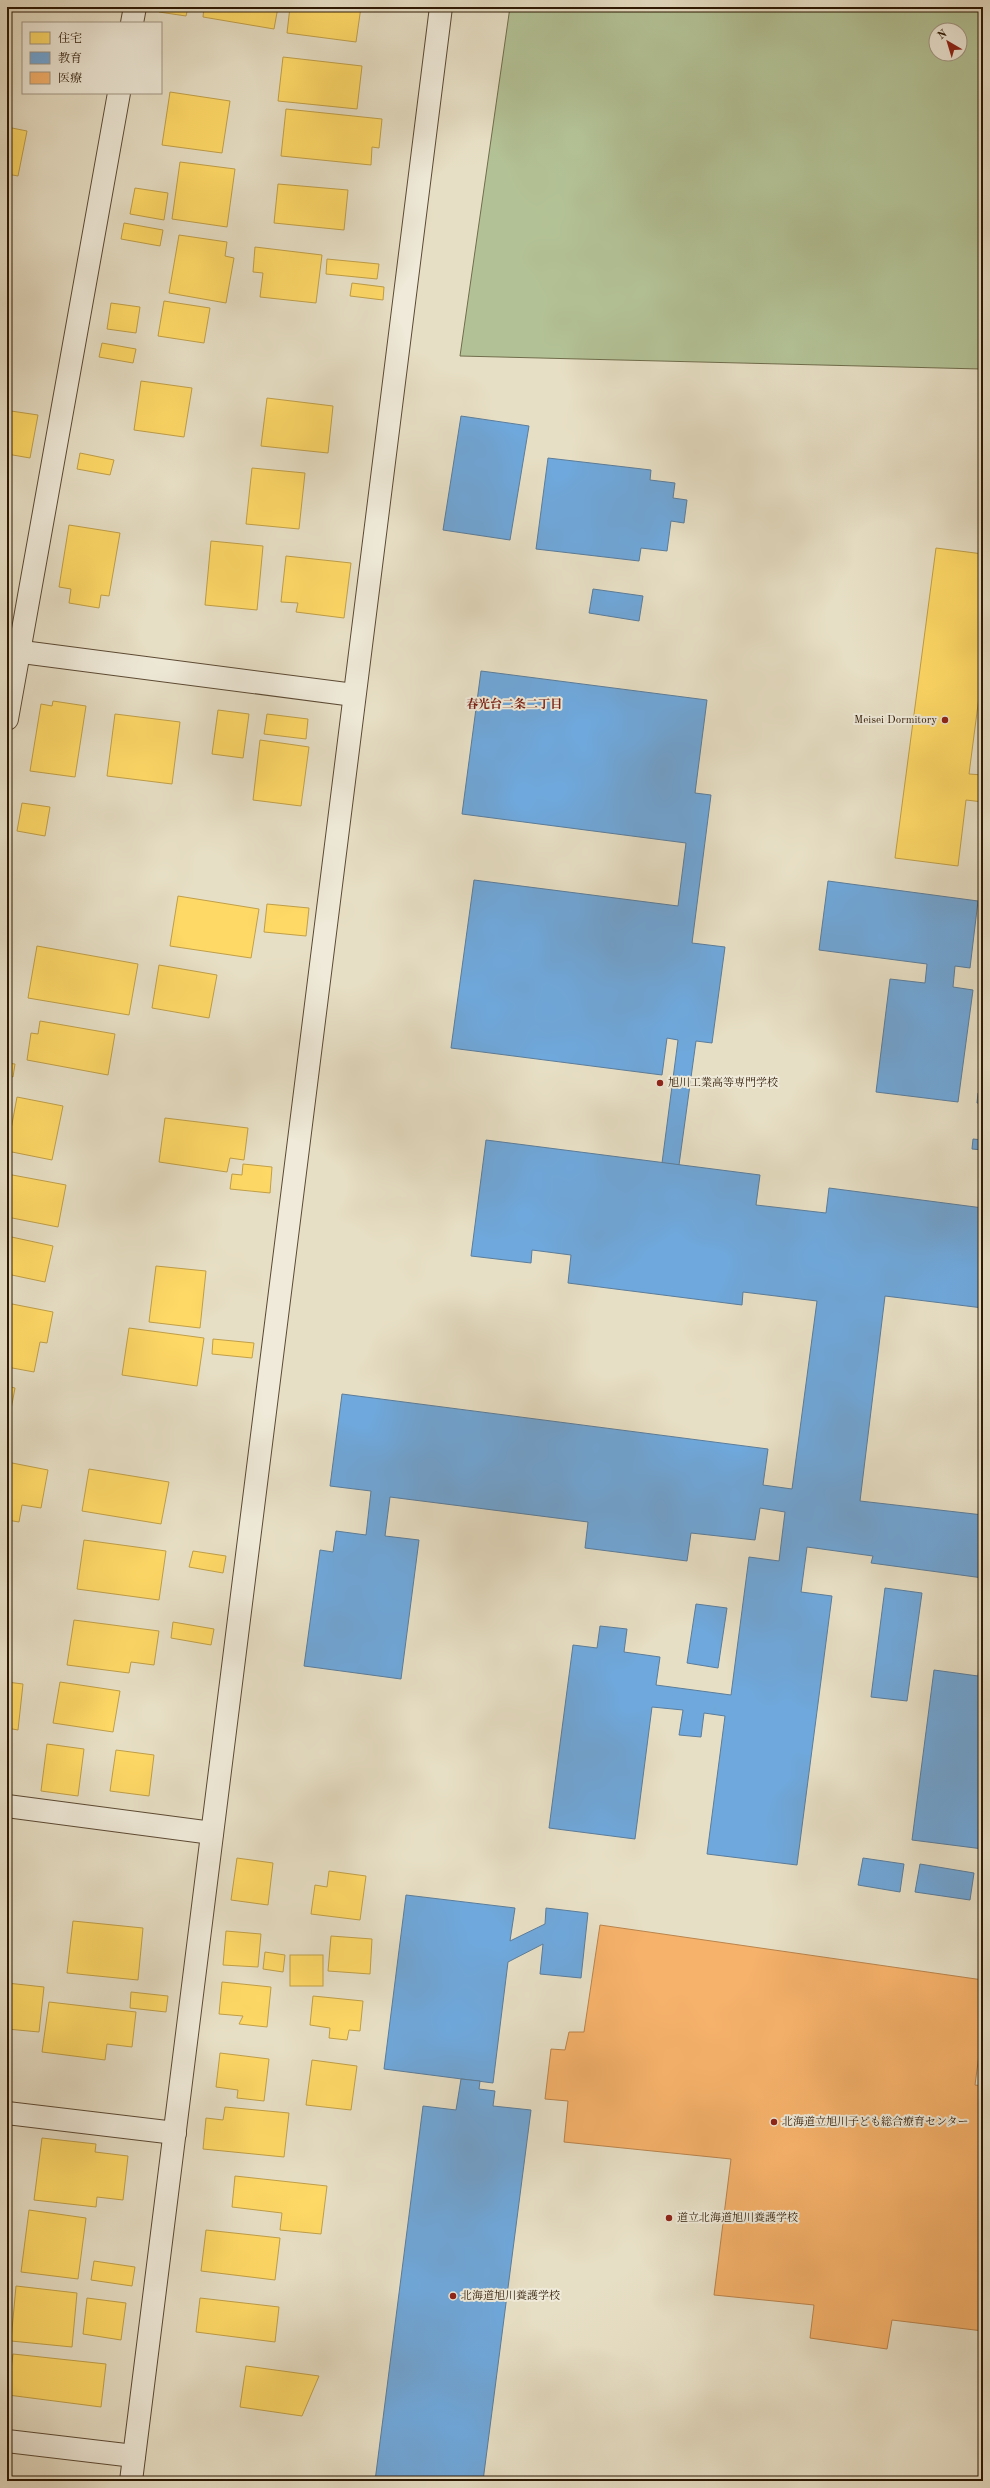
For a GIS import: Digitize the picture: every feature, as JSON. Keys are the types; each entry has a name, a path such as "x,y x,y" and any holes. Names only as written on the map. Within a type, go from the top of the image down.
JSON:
{"street":[{"path":"132,22 135,7"},
{"path":"131,2481 441,7"},
{"path":"7,719 13,651 119,94"},
{"path":"13,651 354,695"},
{"path":"7,1806 212,1833"},
{"path":"7,2113 175,2133"},
{"path":"7,2441 134,2456"}],"green space":[{"path":"510,7 983,7 983,367 981,369 460,356"}],"building: 住宅":[{"path":"160,7 188,7 186,16 159,12"},
{"path":"204,7 278,7 274,29 203,17"},
{"path":"290,7 361,7 356,42 287,33"},
{"path":"283,57 362,66 357,109 278,101"},
{"path":"170,92 230,101 222,153 162,145"},
{"path":"286,109 382,119 379,148 372,147 371,165 281,156"},
{"path":"7,127 27,131 18,176 7,174"},
{"path":"180,162 235,169 227,227 172,219"},
{"path":"278,184 348,190 344,230 274,223"},
{"path":"135,188 168,193 164,220 130,214"},
{"path":"124,223 163,230 160,246 121,239"},
{"path":"179,235 227,242 225,256 234,258 226,303 169,293"},
{"path":"255,247 322,255 316,303 260,297 263,273 253,272"},
{"path":"327,259 379,264 377,279 326,274"},
{"path":"352,283 384,287 383,300 350,296"},
{"path":"164,301 210,308 204,343 158,336"},
{"path":"111,303 140,307 136,333 107,329"},
{"path":"102,343 136,349 133,363 99,357"},
{"path":"141,381 192,388 184,437 134,430"},
{"path":"267,398 333,406 328,453 261,446"},
{"path":"11,411 38,415 30,458 7,454 7,431"},
{"path":"80,453 114,460 110,475 77,469"},
{"path":"252,468 305,473 299,529 246,524"},
{"path":"69,525 120,533 109,596 101,595 99,608 69,603 71,589 59,587"},
{"path":"211,541 263,546 257,610 205,605"},
{"name":"Meisei Dormitory","path":"936,548 983,554 983,666 969,774 983,775 983,802 966,800 958,866 895,858"},
{"path":"286,556 351,563 344,618 296,612 298,603 281,602"},
{"path":"53,701 86,706 75,777 30,771 41,704 52,706"},
{"path":"218,710 249,714 243,758 212,754"},
{"path":"115,714 180,722 172,784 107,776"},
{"path":"267,714 308,719 306,739 264,734"},
{"path":"260,740 309,747 301,806 253,800"},
{"path":"22,803 50,807 45,836 17,831"},
{"path":"178,896 259,909 251,958 170,946"},
{"path":"267,904 309,908 306,936 264,932"},
{"path":"37,946 138,964 129,1015 28,998"},
{"path":"159,965 217,975 209,1018 152,1008"},
{"path":"40,1021 115,1034 108,1075 27,1060 31,1033 38,1034"},
{"path":"7,1063 15,1064 13,1077 7,1075"},
{"path":"17,1097 63,1106 52,1160 7,1151"},
{"path":"165,1118 248,1128 244,1160 230,1158 227,1172 159,1162"},
{"path":"243,1164 272,1167 270,1193 230,1189 232,1174 242,1175"},
{"path":"7,1174 66,1185 58,1227 7,1217"},
{"path":"7,1236 53,1246 45,1282 7,1274"},
{"path":"156,1266 206,1271 200,1328 149,1322"},
{"path":"7,1303 53,1312 47,1343 40,1342 34,1372 7,1367"},
{"path":"129,1328 204,1338 197,1386 122,1375"},
{"path":"213,1339 254,1343 252,1358 212,1354"},
{"path":"7,1386 15,1388 7,1431"},
{"path":"7,1462 48,1470 41,1508 22,1505 19,1522 7,1520"},
{"path":"89,1469 169,1482 161,1524 82,1511"},
{"path":"84,1540 166,1551 159,1600 77,1589"},
{"path":"193,1551 226,1556 223,1573 189,1567"},
{"path":"74,1620 159,1631 154,1665 131,1662 129,1673 67,1665"},
{"path":"173,1622 214,1629 211,1645 171,1638"},
{"path":"7,1682 23,1684 18,1730 7,1728"},
{"path":"60,1682 120,1691 113,1732 53,1723"},
{"path":"47,1744 84,1749 78,1796 41,1791"},
{"path":"116,1750 154,1755 149,1796 110,1791"},
{"path":"237,1858 273,1863 268,1905 231,1900"},
{"path":"329,1871 366,1876 360,1920 311,1914 315,1885 327,1887"},
{"path":"73,1921 143,1928 138,1980 67,1973"},
{"path":"226,1931 261,1934 258,1967 223,1965"},
{"path":"331,1936 372,1939 370,1974 328,1971"},
{"path":"265,1952 285,1955 283,1972 263,1969"},
{"path":"290,1955 323,1955 323,1986 290,1986"},
{"path":"222,1982 271,1987 267,2027 239,2024 243,2016 219,2014"},
{"path":"7,1983 44,1987 39,2032 7,2029"},
{"path":"131,1992 168,1996 166,2012 130,2008"},
{"path":"313,1996 363,2001 360,2031 349,2030 347,2040 329,2038 330,2028 310,2025"},
{"path":"49,2002 136,2012 132,2047 107,2044 105,2060 42,2052"},
{"path":"220,2053 269,2059 264,2101 237,2098 238,2090 216,2087"},
{"path":"312,2060 357,2066 351,2110 306,2105"},
{"path":"225,2107 289,2113 284,2157 203,2149 206,2118 223,2120"},
{"path":"42,2138 96,2144 95,2152 128,2156 123,2200 97,2197 96,2207 34,2200"},
{"path":"235,2176 327,2186 321,2234 280,2230 282,2213 232,2207"},
{"path":"29,2210 86,2218 78,2279 21,2272"},
{"path":"206,2230 280,2238 275,2280 201,2271"},
{"path":"94,2261 135,2267 132,2286 91,2280"},
{"path":"16,2286 77,2293 72,2347 11,2341"},
{"path":"87,2298 126,2303 121,2340 83,2334"},
{"path":"200,2298 279,2307 275,2342 196,2332"},
{"path":"13,2354 106,2364 101,2407 8,2395"},
{"path":"246,2366 319,2376 302,2416 240,2407"},
{"path":"7,2478 39,2481 7,2481"}],"building: 教育":[{"path":"461,416 529,426 510,540 443,530"},
{"path":"548,458 651,470 650,480 675,483 673,498 687,500 684,523 671,521 667,551 641,548 639,561 536,549"},
{"path":"593,589 643,596 639,621 589,613"},
{"path":"481,671 707,700 695,793 711,795 692,943 725,947 712,1043 696,1041 679,1165 662,1163 678,1040 667,1038 662,1075 451,1048 474,880 678,906 686,843 462,814"},
{"path":"828,881 978,901 970,968 955,966 953,987 973,990 958,1102 876,1092 890,979 925,983 927,964 819,950"},
{"path":"978,1093 983,1094 983,1104 977,1103"},
{"path":"973,1139 983,1140 983,1150 972,1149"},
{"path":"486,1140 760,1175 756,1205 826,1213 829,1188 983,1208 983,1308 885,1296 860,1501 983,1515 983,1578 871,1563 873,1556 807,1547 801,1592 832,1596 797,1865 707,1854 725,1716 704,1713 701,1737 679,1735 683,1710 652,1707 635,1839 549,1828 573,1645 597,1648 600,1626 627,1629 624,1652 660,1657 656,1685 731,1695 749,1557 779,1561 785,1512 760,1508 755,1540 691,1533 687,1561 585,1548 588,1522 390,1497 385,1536 419,1540 401,1679 304,1666 320,1550 333,1552 336,1531 366,1535 371,1491 330,1486 342,1394 768,1449 763,1485 792,1489 817,1301 743,1292 742,1305 568,1283 571,1255 532,1250 531,1263 471,1256"},
{"path":"885,1588 922,1593 907,1701 871,1697"},
{"path":"696,1604 727,1608 718,1668 687,1663"},
{"path":"983,1637 983,1849 912,1840 934,1670 978,1676"},
{"path":"863,1858 904,1864 900,1892 858,1885"},
{"path":"920,1864 974,1873 970,1900 915,1892"},
{"path":"406,1895 515,1908 510,1941 545,1924 546,1908 588,1913 581,1978 540,1974 543,1944 508,1962 493,2083 384,2069"},
{"name":"北海道旭川養護学校","path":"461,2079 480,2081 479,2089 495,2091 493,2106 531,2110 483,2481 375,2481 423,2106 456,2110"}],"building: 医療":[{"name":"北海道立旭川子ども総合療育センター","path":"600,1925 983,1980 983,2024 975,2085 983,2086 983,2331 892,2320 887,2349 810,2338 814,2305 714,2295 731,2159 564,2142 568,2101 545,2099 551,2049 565,2050 569,2032 584,2032"}],"place":[{"name":"Meisei Dormitory","path":"945,720"},
{"name":"旭川工業高等専門学校","path":"660,1083"},
{"name":"北海道立旭川子ども総合療育センター","path":"774,2122"},
{"name":"道立北海道旭川養護学校","path":"669,2218"},
{"name":"北海道旭川養護学校","path":"453,2296"}],"district":[{"name":"春光台二条二丁目","path":"514,705"}]}
